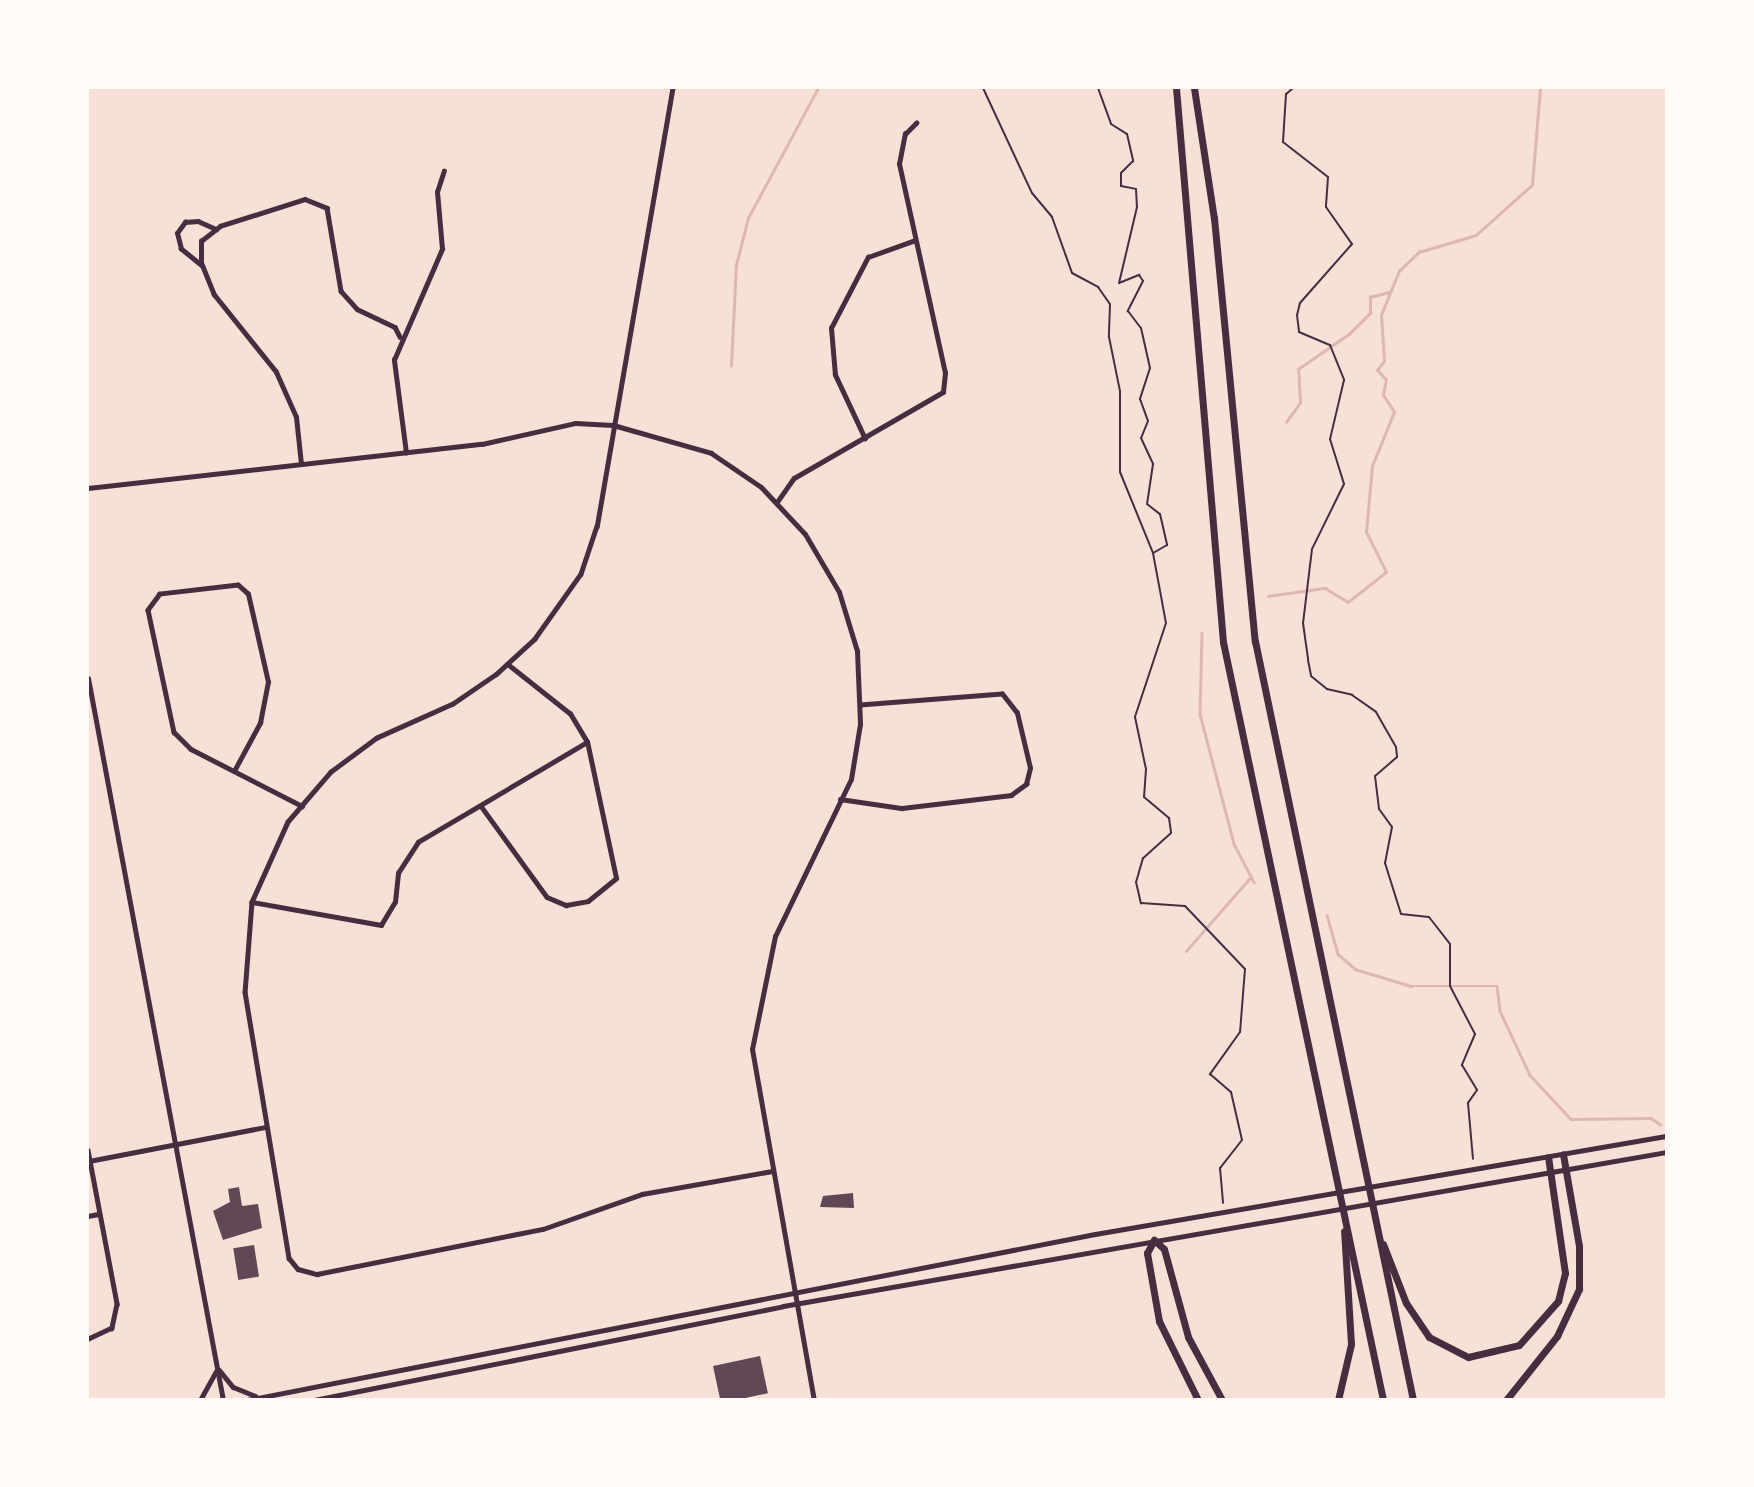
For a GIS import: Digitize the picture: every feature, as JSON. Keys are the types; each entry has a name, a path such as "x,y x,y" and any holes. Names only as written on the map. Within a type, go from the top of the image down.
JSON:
{"highway":[{"path":"1176,88 1223,642 1384,1399"},
{"path":"1194,88 1214,218 1255,641 1413,1399"},
{"path":"1506,1399 1558,1336 1577,1298 1581,1260 1563,1154"},
{"path":"1373,1216 1406,1303 1429,1337 1457,1354 1494,1356 1528,1338 1564,1284 1548,1157"},
{"path":"1338,1399 1351,1344 1345,1224"},
{"path":"1198,1399 1159,1321 1146,1253 1154,1240 1164,1249 1188,1337 1223,1399"}],"main road":[{"path":"88,488 406,453 575,423 613,425 711,453 777,502 839,592 857,651 860,705 850,779 775,936 753,1023 772,1171 814,1399"},
{"path":"88,678 178,1144 223,1399"},
{"path":"247,1399 792,1291 1151,1224 1401,1185 1667,1136"},
{"path":"314,1399 796,1305 1309,1212 1667,1152"},
{"path":"1151,1224 1154,1240"},
{"path":"217,1368 243,1393 266,1396"},
{"path":"200,1399 217,1368"}],"street":[{"path":"673,88 597,526 581,574 560,608 508,664 453,704 377,738 331,772 288,822 252,902 244,992 289,1258 298,1269 317,1273 543,1228 668,1188 772,1171"},
{"path":"777,502 794,478 943,392 945,373 913,241 899,164 905,134 916,123"},
{"path":"406,453 394,360 400,337 442,250 437,192 444,171"},
{"path":"301,464 296,417 276,372 214,295 202,267 201,241 216,229 305,199 327,208 341,291 357,309 395,327 400,337"},
{"path":"202,267 181,249 177,233 185,222 198,221 216,229"},
{"path":"865,439 835,375 831,328 868,257 913,241"},
{"path":"234,771 261,723 268,682 248,594 238,585 160,594 148,610 174,732 191,749 302,806"},
{"path":"481,807 547,897 566,905 609,890 617,878 587,742 570,714 508,664"},
{"path":"840,799 902,808 1010,795 1026,784 1030,768 1017,713 1002,694 860,705"},
{"path":"252,902 381,925 396,902 405,858 418,842 587,742"},
{"path":"89,1161 266,1127"},
{"path":"88,1150 116,1318 107,1335 88,1339"},
{"path":"88,1216 98,1214"}],"path":[{"path":"983,88 1032,194 1052,217 1072,273 1106,293 1120,386 1120,472 1153,553 1166,623 1135,717 1146,769 1144,797 1169,818 1171,833 1143,858 1136,882 1141,903 1185,906 1245,969 1240,1032 1210,1074 1231,1091 1242,1140 1220,1168 1223,1205"},
{"path":"1098,88 1111,124 1127,134 1133,161 1121,173 1121,186 1136,189 1137,207 1119,283 1139,275 1143,281 1129,311 1141,328 1150,368 1140,399 1148,421 1141,438 1153,464 1147,504 1160,514 1167,545 1153,553"},
{"path":"1293,88 1286,94 1283,142 1328,177 1326,207 1352,244 1300,303 1297,315 1299,332 1330,345 1344,380 1330,439 1344,484 1312,549 1303,623 1308,660 1311,676 1327,689 1352,695 1376,712 1396,747 1397,757 1375,776 1379,809 1392,827 1385,863 1401,914 1429,917 1450,944 1450,986 1475,1034 1462,1065 1477,1090 1468,1103 1473,1159"}],"building":[{"path":"239,1187 242,1206 258,1204 262,1228 223,1240 213,1211 230,1202 228,1189"},
{"path":"853,1193 854,1208 820,1207 823,1196"},
{"path":"254,1245 259,1277 238,1280 233,1248"},
{"path":"760,1356 768,1393 736,1400 720,1400 713,1366"}],"waterway":[{"path":"731,366 736,265 748,218 818,88"},
{"path":"1268,596 1325,588 1348,602 1386,572 1366,532 1372,466 1394,412 1383,395 1386,380 1377,370 1384,361 1381,315 1399,271 1419,252 1476,235 1532,185 1540,88"},
{"path":"1286,422 1300,403 1298,369 1349,334 1370,313 1370,297 1389,292"},
{"path":"1202,633 1200,714 1234,844 1254,882"},
{"path":"1186,951 1249,879"},
{"path":"1327,915 1338,954 1355,969 1411,986 1497,986 1500,1011 1530,1075 1571,1119 1651,1118 1660,1124"}]}
